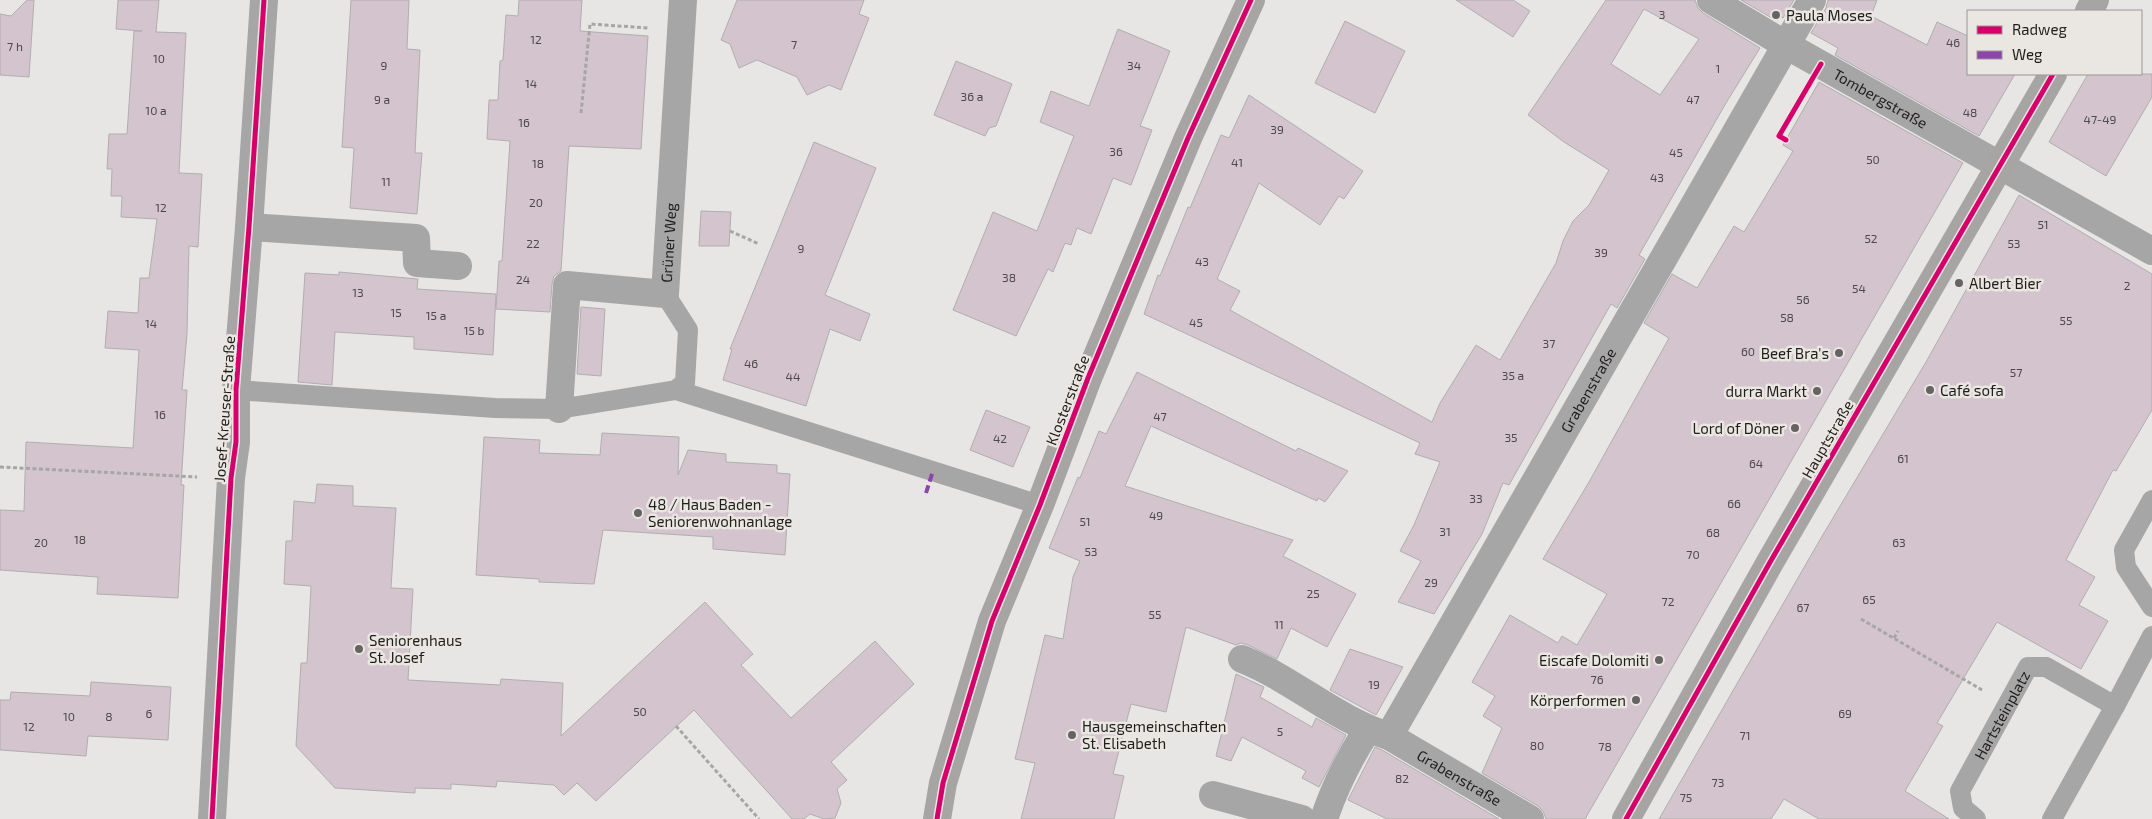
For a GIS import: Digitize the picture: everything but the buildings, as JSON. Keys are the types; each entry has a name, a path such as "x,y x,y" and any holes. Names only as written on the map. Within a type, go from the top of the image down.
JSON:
{"main road":[{"name":"Klosterstraße","path":"937,819 943,783 992,620 1040,505 1088,378 1188,138 1252,0"},
{"name":"Hauptstraße","path":"1626,819 1769,564 2052,75"}],"street":[{"name":"Josef-Kreuser-Straße","path":"212,819 231,478 236,442 236,390 264,0"},
{"name":"Grüner Weg","path":"559,410 568,285 665,294 683,0"},
{"name":"Tombergstraße","path":"1711,0 1786,45 2001,164 2152,251"},
{"name":"Grabenstraße","path":"1324,819 1348,760 1379,732 1812,0"},
{"path":"249,226 416,238 417,263 458,266"},
{"name":"Grabenstraße","path":"1242,659 1265,668 1530,819"},
{"path":"1213,794 1302,819"}],"lane":[{"path":"665,294 688,330 685,383 676,390"},
{"path":"236,390 495,408 559,410 676,390 1040,505"},
{"path":"2152,500 2124,550 2126,567 2152,607"},
{"path":"2052,819 2152,636"},
{"name":"Hartsteinplatz","path":"1976,819 1963,808 1960,791 2028,667 2046,667 2115,706"}],"path":[{"path":"580,113 590,24 681,31"},
{"path":"730,231 759,244"},
{"path":"1861,618 2006,704"},
{"path":"1894,638 1898,631"},
{"path":"676,726 759,819"}],"marked path":[{"path":"926,493 933,471"}],"cycle path":[{"path":"212,819 231,478 236,442 236,390 264,0"},
{"path":"937,819 943,783 992,621 1040,505 1088,378 1188,138 1251,0"},
{"path":"1786,140 1779,136 1821,64"},
{"path":"1626,819 1769,564 2052,75"}],"place":[{"name":"Paula Moses","path":"1776,15"},
{"name":"Albert Bier","path":"1959,283"},
{"name":"Beef Bra's","path":"1839,353"},
{"name":"Café sofa","path":"1930,390"},
{"name":"durra Markt","path":"1817,391"},
{"name":"Lord of Döner","path":"1795,428"},
{"name":"48 / Haus Baden - Seniorenwohnanlage","path":"638,513"},
{"name":"Seniorenhaus St. Josef","path":"359,649"},
{"name":"Eiscafe Dolomiti","path":"1659,660"},
{"name":"Körperformen","path":"1636,700"},
{"name":"Hausgemeinschaften St. Elisabeth","path":"1072,735"}]}
